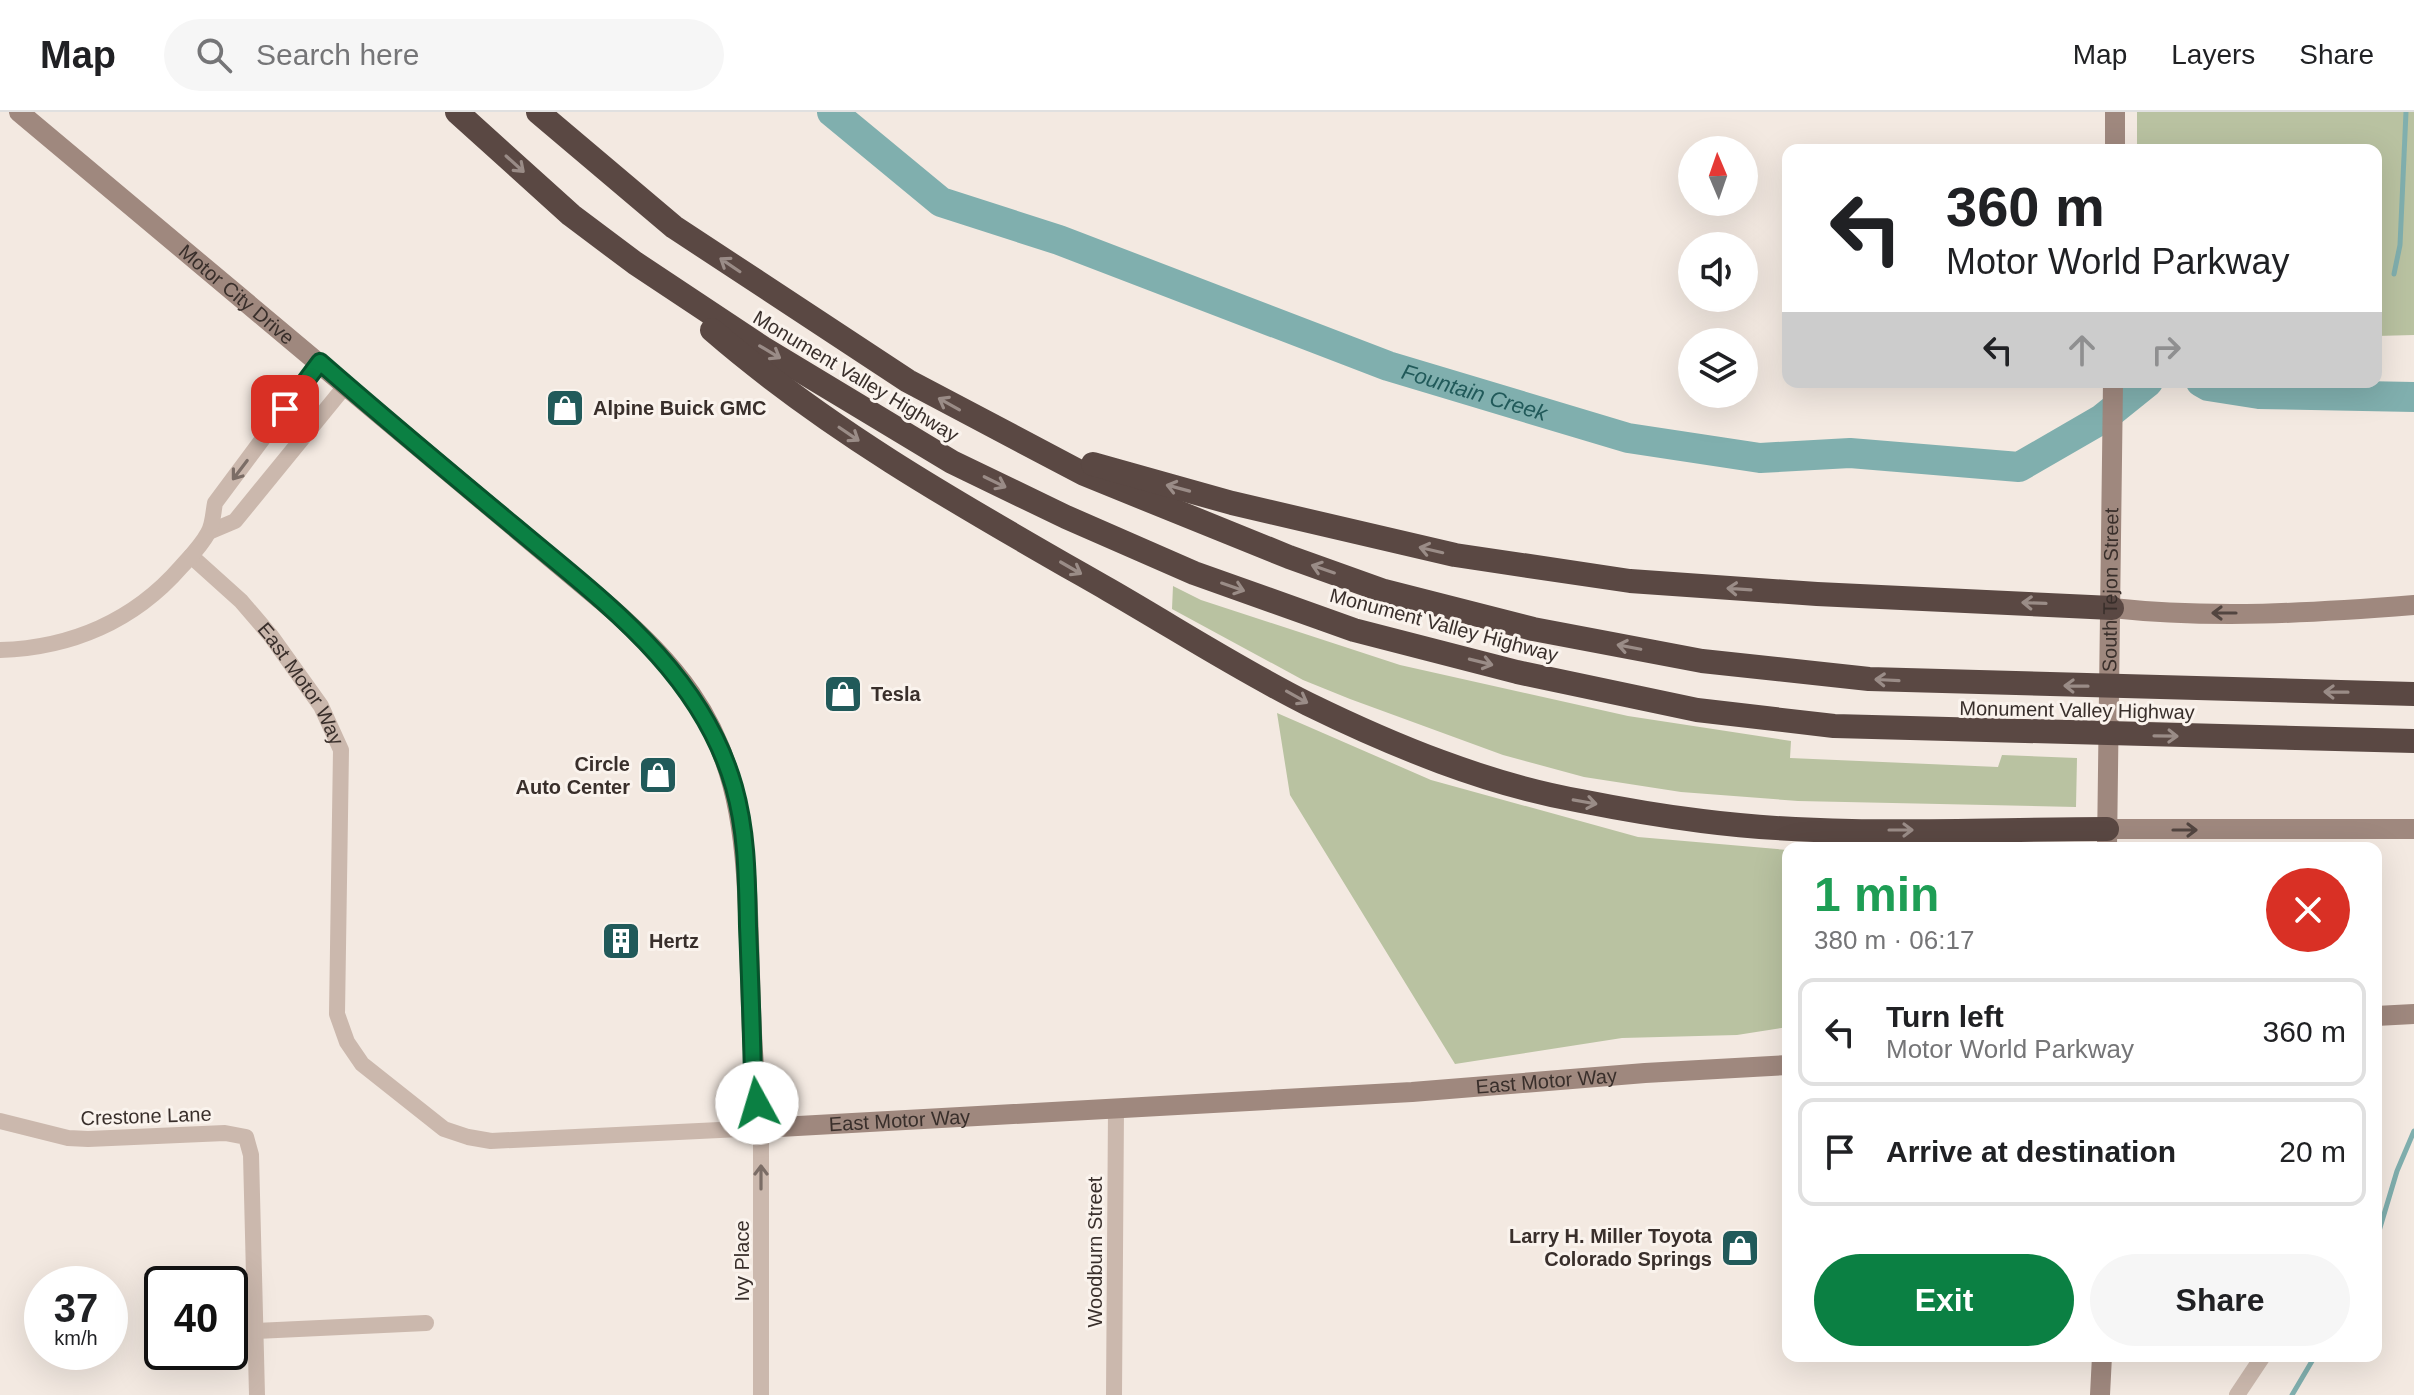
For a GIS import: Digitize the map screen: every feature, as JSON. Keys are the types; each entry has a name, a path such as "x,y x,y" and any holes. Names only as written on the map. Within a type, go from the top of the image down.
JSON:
{"highway":[{"name":"Monument Valley Highway","path":"457,112 571,215 635,263 763,348 952,462 1066,517 1194,573 1354,630 1517,672 1697,710 1834,726 2414,741"},
{"name":"Monument Valley Highway","path":"538,112 674,227 908,381 1018,441 1148,502 1384,591 1533,629 1702,661 1869,679 2414,694"},
{"path":"635,263 756,368 906,472 1307,703 1441,762 1509,784 1578,801 1703,821 1823,830 2107,839"},
{"path":"1018,441 1232,503 1455,555 1508,564 1645,583 2112,608"}],"street":[{"name":"Motor City Drive","path":"19,112 612,609 667,662 692,696 720,748 742,820 753,1078 761,1128"},
{"path":"2115,112 2115,144"},
{"path":"0,650 38,648 100,630 139,606 169,580 209,532 215,503 320,362"},
{"path":"209,532 235,521 346,385"},
{"name":"South Tejon Street","path":"2107,839 2113,388"},
{"name":"East Motor Way","path":"191,556 241,601 271,636 321,706 341,750 337,1014 347,1042 362,1064 444,1129 491,1141 1412,1092 1782,1065"},
{"path":"2112,608 2157,613 2301,614 2414,605"},
{"path":"2107,839 2414,829"},
{"path":"2382,1016 2414,1014"},
{"name":"Woodburn Street","path":"1114,1395 1116,1109"},
{"name":"Crestone Lane","path":"0,1121 68,1138 225,1133 246,1137 251,1155 256,1331"},
{"name":"Ivy Place","path":"761,1128 761,1395"},
{"path":"257,1395 256,1331 426,1323"},
{"path":"2100,1395 2102,1362"},
{"path":"2237,1395 2259,1362"}],"green space":[{"path":"2137,112 2414,112 2414,335 2382,336 2382,144 2137,144"},
{"path":"1173,586 1201,600 1400,665 1628,716 1791,741 1790,758 1998,767 2002,755 2077,758 2076,807 1798,801 1681,792 1584,777 1503,755 1303,680 1172,609"},
{"path":"1277,713 1431,780 1638,837 1782,849 1782,1028 1737,1035 1622,1038 1455,1064 1290,795"}],"waterway":[{"name":"Fountain Creek","path":"832,112 941,202 1059,240 1388,366 1628,438 1760,458 1850,453 2019,467 2102,419 2141,388"},
{"path":"2394,274 2400,245 2406,112"},
{"name":"Fountain Creek","path":"2221,388 2259,394 2414,397"},
{"path":"2382,1221 2397,1171 2414,1131"},
{"path":"2292,1395 2311,1362"}],"place":[{"name":"Alpine Buick GMC","path":"565,408"},
{"name":"Tesla","path":"843,694"},
{"name":"Circle Auto Center","path":"658,775"},
{"name":"Hertz","path":"621,941"},
{"name":"Larry H. Miller Toyota Colorado Springs","path":"1740,1248"}],"route":[{"path":"285,409 320,362 641,635 667,662 692,696 720,748 742,820 753,1078 757,1103"}]}
